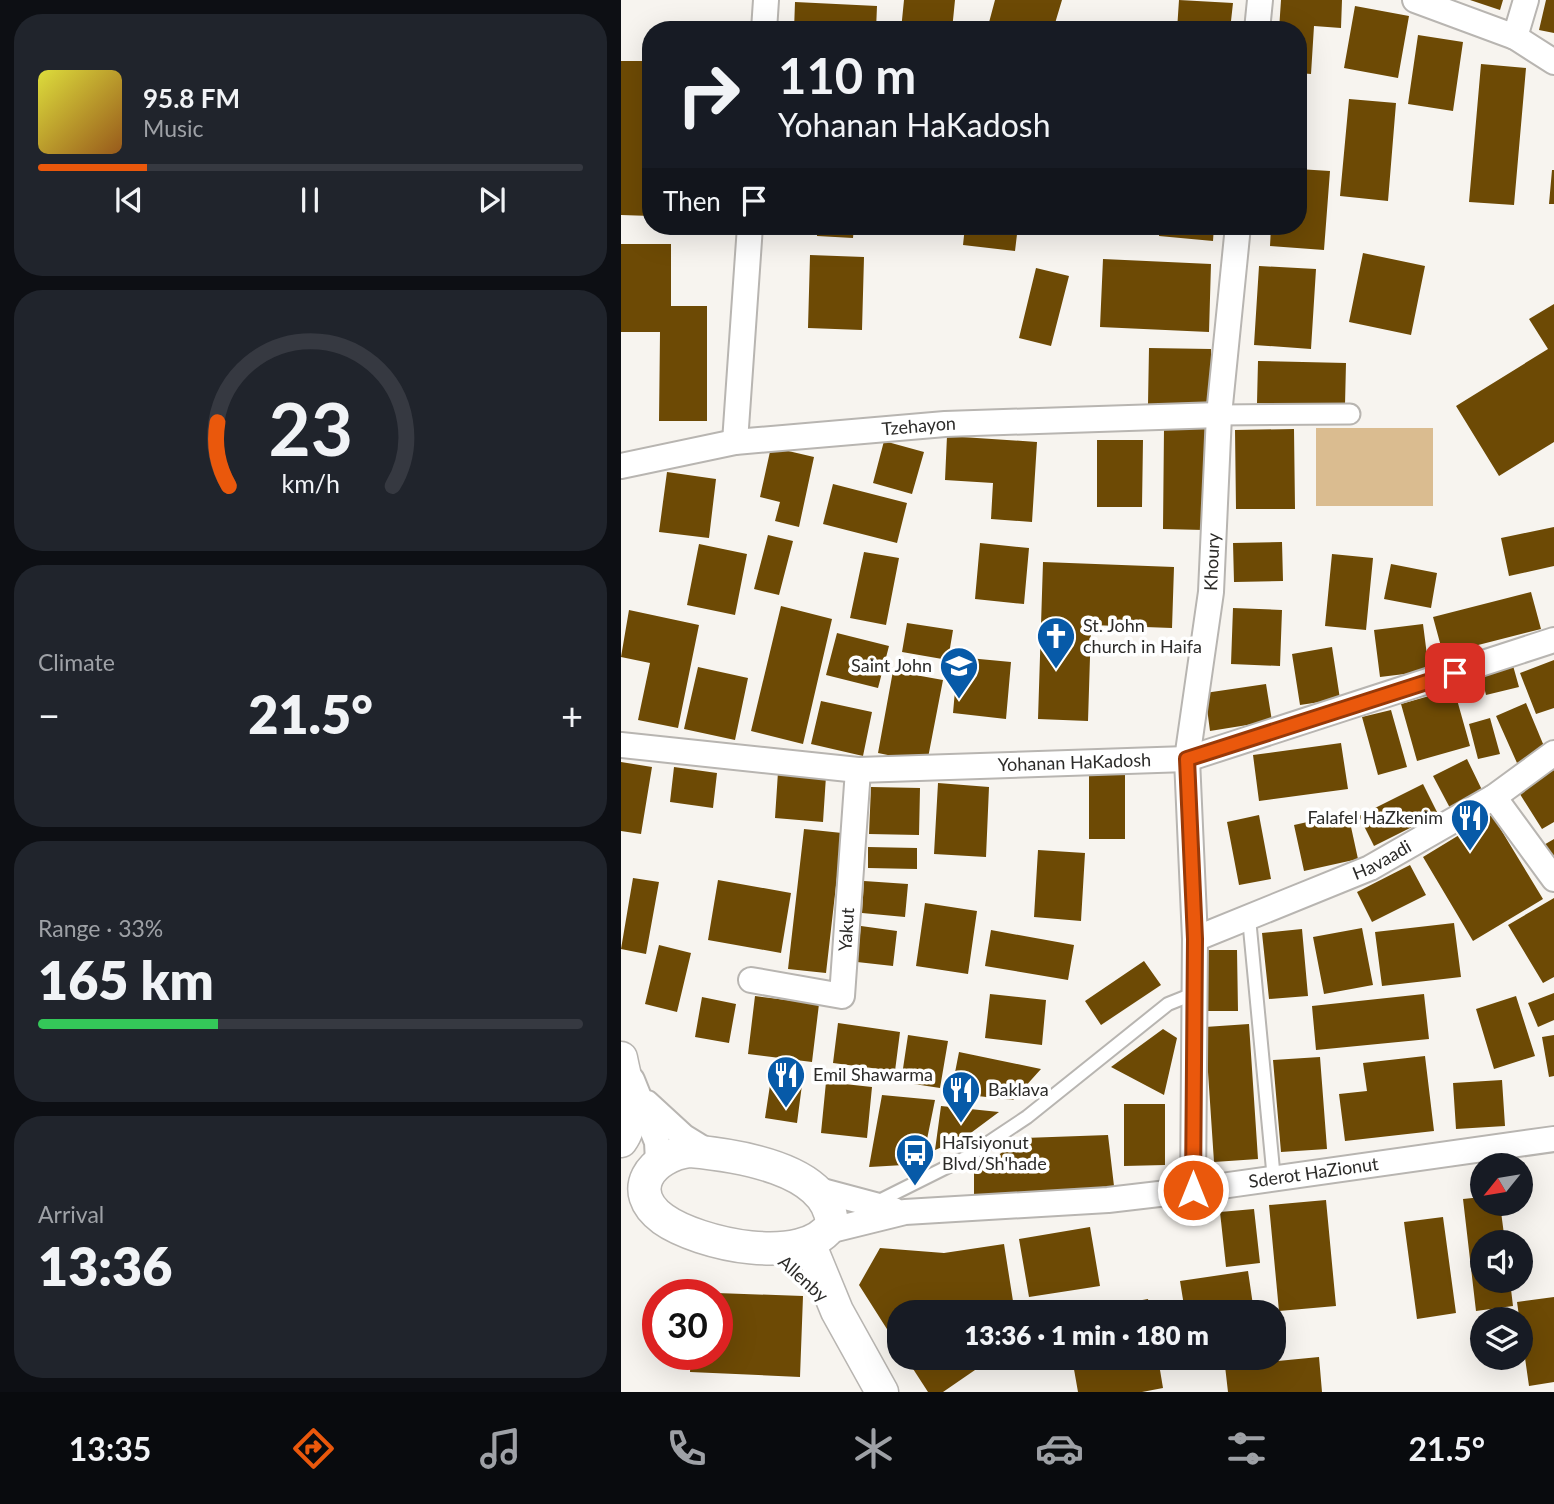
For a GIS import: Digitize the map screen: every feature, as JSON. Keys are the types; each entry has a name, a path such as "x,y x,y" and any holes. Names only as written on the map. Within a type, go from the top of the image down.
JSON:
{"street":[{"path":"765,21 766,0"},
{"path":"1258,21 1260,0"},
{"path":"1515,37 1526,0"},
{"path":"1424,4 1515,37 1554,62"},
{"path":"735,442 750,235"},
{"name":"Khoury","path":"1193,1190 1195,939 1187,759 1211,592 1219,415 1237,235"},
{"path":"1219,415 1350,414"},
{"name":"Tzehayon","path":"621,466 735,442 945,424 1219,415"},
{"name":"Yohanan HaKadosh","path":"621,745 858,770 1187,759 1554,640"},
{"name":"Havaadi","path":"1195,939 1370,868 1494,797 1554,753"},
{"name":"Yakut","path":"751,980 842,996 858,770"},
{"path":"1494,797 1554,879"},
{"path":"621,1057 657,1142 643,1164 646,1191 652,1209"},
{"path":"621,1057 629,1115 621,1142"},
{"path":"639,1095 668,1124 710,1153"},
{"name":"Sderot HaZionut","path":"818,1237 905,1212 1107,1200 1274,1180 1554,1139"},
{"path":"643,1164 680,1152 710,1153 782,1170 819,1190"},
{"name":"Sderot HaZionut","path":"819,1190 905,1212"},
{"name":"Allenby","path":"819,1190 832,1213 832,1224 818,1237 837,1311"},
{"path":"621,1202 652,1209 675,1226 690,1232 767,1250 788,1249 818,1237"},
{"name":"Allenby","path":"767,1250 805,1276 837,1311 882,1392"}],"lane":[{"path":"1249,918 1274,1180"},
{"path":"870,1205 967,1157 1027,1116 1168,1004 1193,994"}],"shaded area":[{"path":"1316,428 1433,428 1433,506 1316,506"}],"building":[{"path":"904,0 955,0 953,21 902,21"},
{"path":"995,0 1062,0 1056,21 989,21"},
{"path":"1179,0 1233,3 1231,21 1178,21"},
{"path":"1281,0 1342,0 1341,28 1314,26 1311,74 1307,74 1307,21 1280,21"},
{"path":"1470,0 1503,0 1500,10"},
{"path":"1546,0 1554,0 1554,33 1539,30"},
{"path":"795,2 877,6 876,21 794,21"},
{"path":"1355,6 1409,16 1398,78 1344,68"},
{"path":"1418,35 1463,42 1453,111 1408,104"},
{"path":"621,61 642,61 642,216 621,215"},
{"path":"1481,64 1526,68 1514,205 1469,202"},
{"path":"1349,99 1396,103 1388,201 1340,196"},
{"path":"1307,170 1330,171 1324,250 1270,246 1271,235 1307,235"},
{"path":"1552,170 1554,204 1549,204"},
{"path":"817,235 853,235 853,238"},
{"path":"964,235 1017,235 1015,251 963,245"},
{"path":"1159,235 1213,235 1213,241"},
{"path":"621,244 671,244 671,306 707,306 707,421 659,421 660,332 621,332"},
{"path":"1363,253 1425,266 1411,335 1349,322"},
{"path":"810,255 864,257 862,330 808,328"},
{"path":"1103,259 1211,264 1209,332 1100,327"},
{"path":"1259,266 1316,269 1311,349 1254,345"},
{"path":"1036,268 1069,276 1051,346 1019,338"},
{"path":"1554,304 1554,442 1499,476 1456,406 1548,349 1529,319"},
{"path":"1149,348 1211,349 1211,405 1148,404"},
{"path":"1258,361 1346,363 1345,405 1257,403"},
{"path":"1164,428 1205,429 1204,530 1163,529"},
{"path":"1294,429 1295,509 1236,509 1235,430"},
{"path":"947,436 1037,442 1032,522 991,519 993,483 945,480"},
{"path":"1097,440 1143,440 1142,507 1097,507"},
{"path":"884,441 924,452 912,494 873,483"},
{"path":"771,447 814,457 799,527 775,521 780,502 760,497"},
{"path":"667,472 716,479 709,538 659,532"},
{"path":"833,484 907,503 897,543 823,524"},
{"path":"1554,527 1554,566 1509,576 1501,538"},
{"path":"768,535 793,541 779,595 754,589"},
{"path":"1282,542 1283,581 1234,582 1233,543"},
{"path":"980,543 1029,548 1024,604 975,599"},
{"path":"699,544 747,554 735,615 687,605"},
{"path":"864,552 899,558 886,625 850,618"},
{"path":"1332,554 1373,558 1366,630 1325,626"},
{"path":"1043,562 1174,567 1172,628 1091,625 1088,721 1038,719"},
{"path":"1391,564 1437,573 1431,608 1384,599"},
{"path":"1531,592 1541,629 1443,654 1433,617"},
{"path":"781,606 832,619 803,744 751,731"},
{"path":"1233,608 1282,610 1280,666 1231,664"},
{"path":"629,610 699,625 678,728 638,720 650,663 621,657"},
{"path":"907,623 953,630 948,660 902,652"},
{"path":"1423,624 1429,671 1380,677 1374,630"},
{"path":"837,633 889,646 878,688 826,675"},
{"path":"1332,647 1340,699 1300,705 1292,654"},
{"path":"958,657 1011,662 1006,719 953,713"},
{"path":"1554,660 1554,708 1536,714 1520,673"},
{"path":"1512,662 1519,687 1486,695 1480,671"},
{"path":"698,667 748,678 735,740 684,729"},
{"path":"893,671 943,680 927,763 878,753"},
{"path":"1266,684 1272,721 1210,731 1205,693"},
{"path":"1454,689 1470,746 1417,761 1401,704"},
{"path":"821,701 872,712 863,756 811,744"},
{"path":"1526,703 1546,751 1517,763 1496,716"},
{"path":"1391,710 1407,767 1378,775 1362,717"},
{"path":"1490,718 1500,754 1478,759 1469,724"},
{"path":"1341,743 1348,789 1259,801 1253,755"},
{"path":"1467,759 1483,792 1450,808 1433,776"},
{"path":"621,762 652,767 641,834 621,831"},
{"path":"674,767 717,773 713,808 670,802"},
{"path":"1554,770 1554,822 1542,829 1518,791"},
{"path":"778,772 826,776 823,822 775,818"},
{"path":"1089,775 1125,775 1125,839 1089,839"},
{"path":"938,783 989,787 986,857 934,854"},
{"path":"1423,784 1438,814 1374,846 1359,816"},
{"path":"871,787 920,788 919,835 869,834"},
{"path":"1348,813 1358,859 1304,871 1294,825"},
{"path":"1259,815 1271,879 1239,885 1227,822"},
{"path":"1492,815 1543,899 1473,941 1423,857"},
{"path":"804,829 842,833 826,973 788,969"},
{"path":"1554,839 1554,864 1542,846"},
{"path":"868,847 917,848 917,869 868,868"},
{"path":"1038,850 1085,853 1081,921 1034,917"},
{"path":"1410,865 1426,895 1372,922 1357,892"},
{"path":"633,878 659,882 646,954 621,949"},
{"path":"718,880 791,893 781,953 708,940"},
{"path":"864,881 908,884 905,917 862,913"},
{"path":"1554,898 1554,977 1543,983 1508,925"},
{"path":"925,903 977,911 968,974 916,966"},
{"path":"1454,923 1461,977 1382,986 1375,932"},
{"path":"861,926 897,931 893,966 857,962"},
{"path":"1362,928 1373,985 1324,994 1313,937"},
{"path":"1302,929 1308,996 1269,999 1262,933"},
{"path":"991,930 1074,945 1068,980 985,966"},
{"path":"659,945 691,953 677,1012 645,1004"},
{"path":"1205,950 1237,950 1238,1011 1206,1011"},
{"path":"1144,961 1161,985 1101,1025 1085,1001"},
{"path":"1554,993 1554,1020 1538,1027 1528,1003"},
{"path":"990,994 1046,1000 1042,1045 985,1038"},
{"path":"1424,994 1429,1039 1316,1050 1312,1006"},
{"path":"755,996 819,1004 812,1062 748,1054"},
{"path":"1516,996 1535,1056 1494,1069 1476,1009"},
{"path":"702,997 736,1004 729,1043 695,1037"},
{"path":"838,1023 900,1032 895,1071 833,1063"},
{"path":"1249,1024 1258,1159 1214,1162 1205,1027"},
{"path":"1163,1029 1177,1038 1164,1095 1111,1067"},
{"path":"908,1035 948,1041 940,1088 901,1082"},
{"path":"1554,1035 1554,1076 1549,1077 1542,1037"},
{"path":"959,1052 1041,1069 1013,1100 951,1093"},
{"path":"1425,1056 1434,1131 1345,1141 1339,1094 1367,1091 1363,1063"},
{"path":"1320,1057 1327,1149 1281,1152 1273,1060"},
{"path":"772,1072 803,1077 797,1123 765,1118"},
{"path":"1502,1080 1505,1126 1456,1129 1453,1083"},
{"path":"826,1082 872,1087 867,1138 821,1133"},
{"path":"882,1095 935,1100 924,1154 904,1165 869,1167"},
{"path":"1124,1104 1165,1104 1165,1165 1124,1166"},
{"path":"941,1106 999,1112 964,1138 935,1150"},
{"path":"1108,1135 1114,1186 974,1197 974,1171 1024,1138"},
{"path":"1470,1198 1470,1216 1502,1216 1503,1230 1470,1230 1470,1259 1463,1199"},
{"path":"1326,1200 1336,1306 1286,1310 1286,1300 1278,1300 1269,1205"},
{"path":"1254,1209 1260,1263 1226,1267 1220,1212"},
{"path":"1443,1217 1456,1313 1417,1319 1404,1222"},
{"path":"1090,1227 1100,1286 1029,1297 1019,1239"},
{"path":"1004,1244 1013,1300 887,1300 887,1329 859,1285 880,1248 944,1253"},
{"path":"1248,1271 1252,1300 1183,1300 1180,1281"},
{"path":"1474,1293 1511,1293 1513,1306 1476,1307"},
{"path":"733,1294 803,1296 800,1377 690,1372 733,1370"},
{"path":"1554,1297 1554,1382 1529,1386 1527,1370 1533,1370 1533,1307 1518,1307 1517,1302"},
{"path":"1319,1357 1322,1392 1228,1392 1225,1370 1286,1370 1286,1360"},
{"path":"914,1370 975,1370 943,1392 928,1392"},
{"path":"1074,1370 1160,1370 1163,1388 1142,1392 1078,1392"}],"place":[{"name":"St. John church in Haifa","path":"1056,670"},
{"name":"Saint John","path":"959,700"},
{"name":"Falafel HaZkenim","path":"1470,852"},
{"name":"Emil Shawarma","path":"786,1109"},
{"name":"Baklava","path":"961,1124"},
{"name":"HaTsiyonut Blvd/Sh'hade","path":"915,1187"}],"route":[{"path":"1193,1190 1195,939 1187,759 1455,673"}]}
